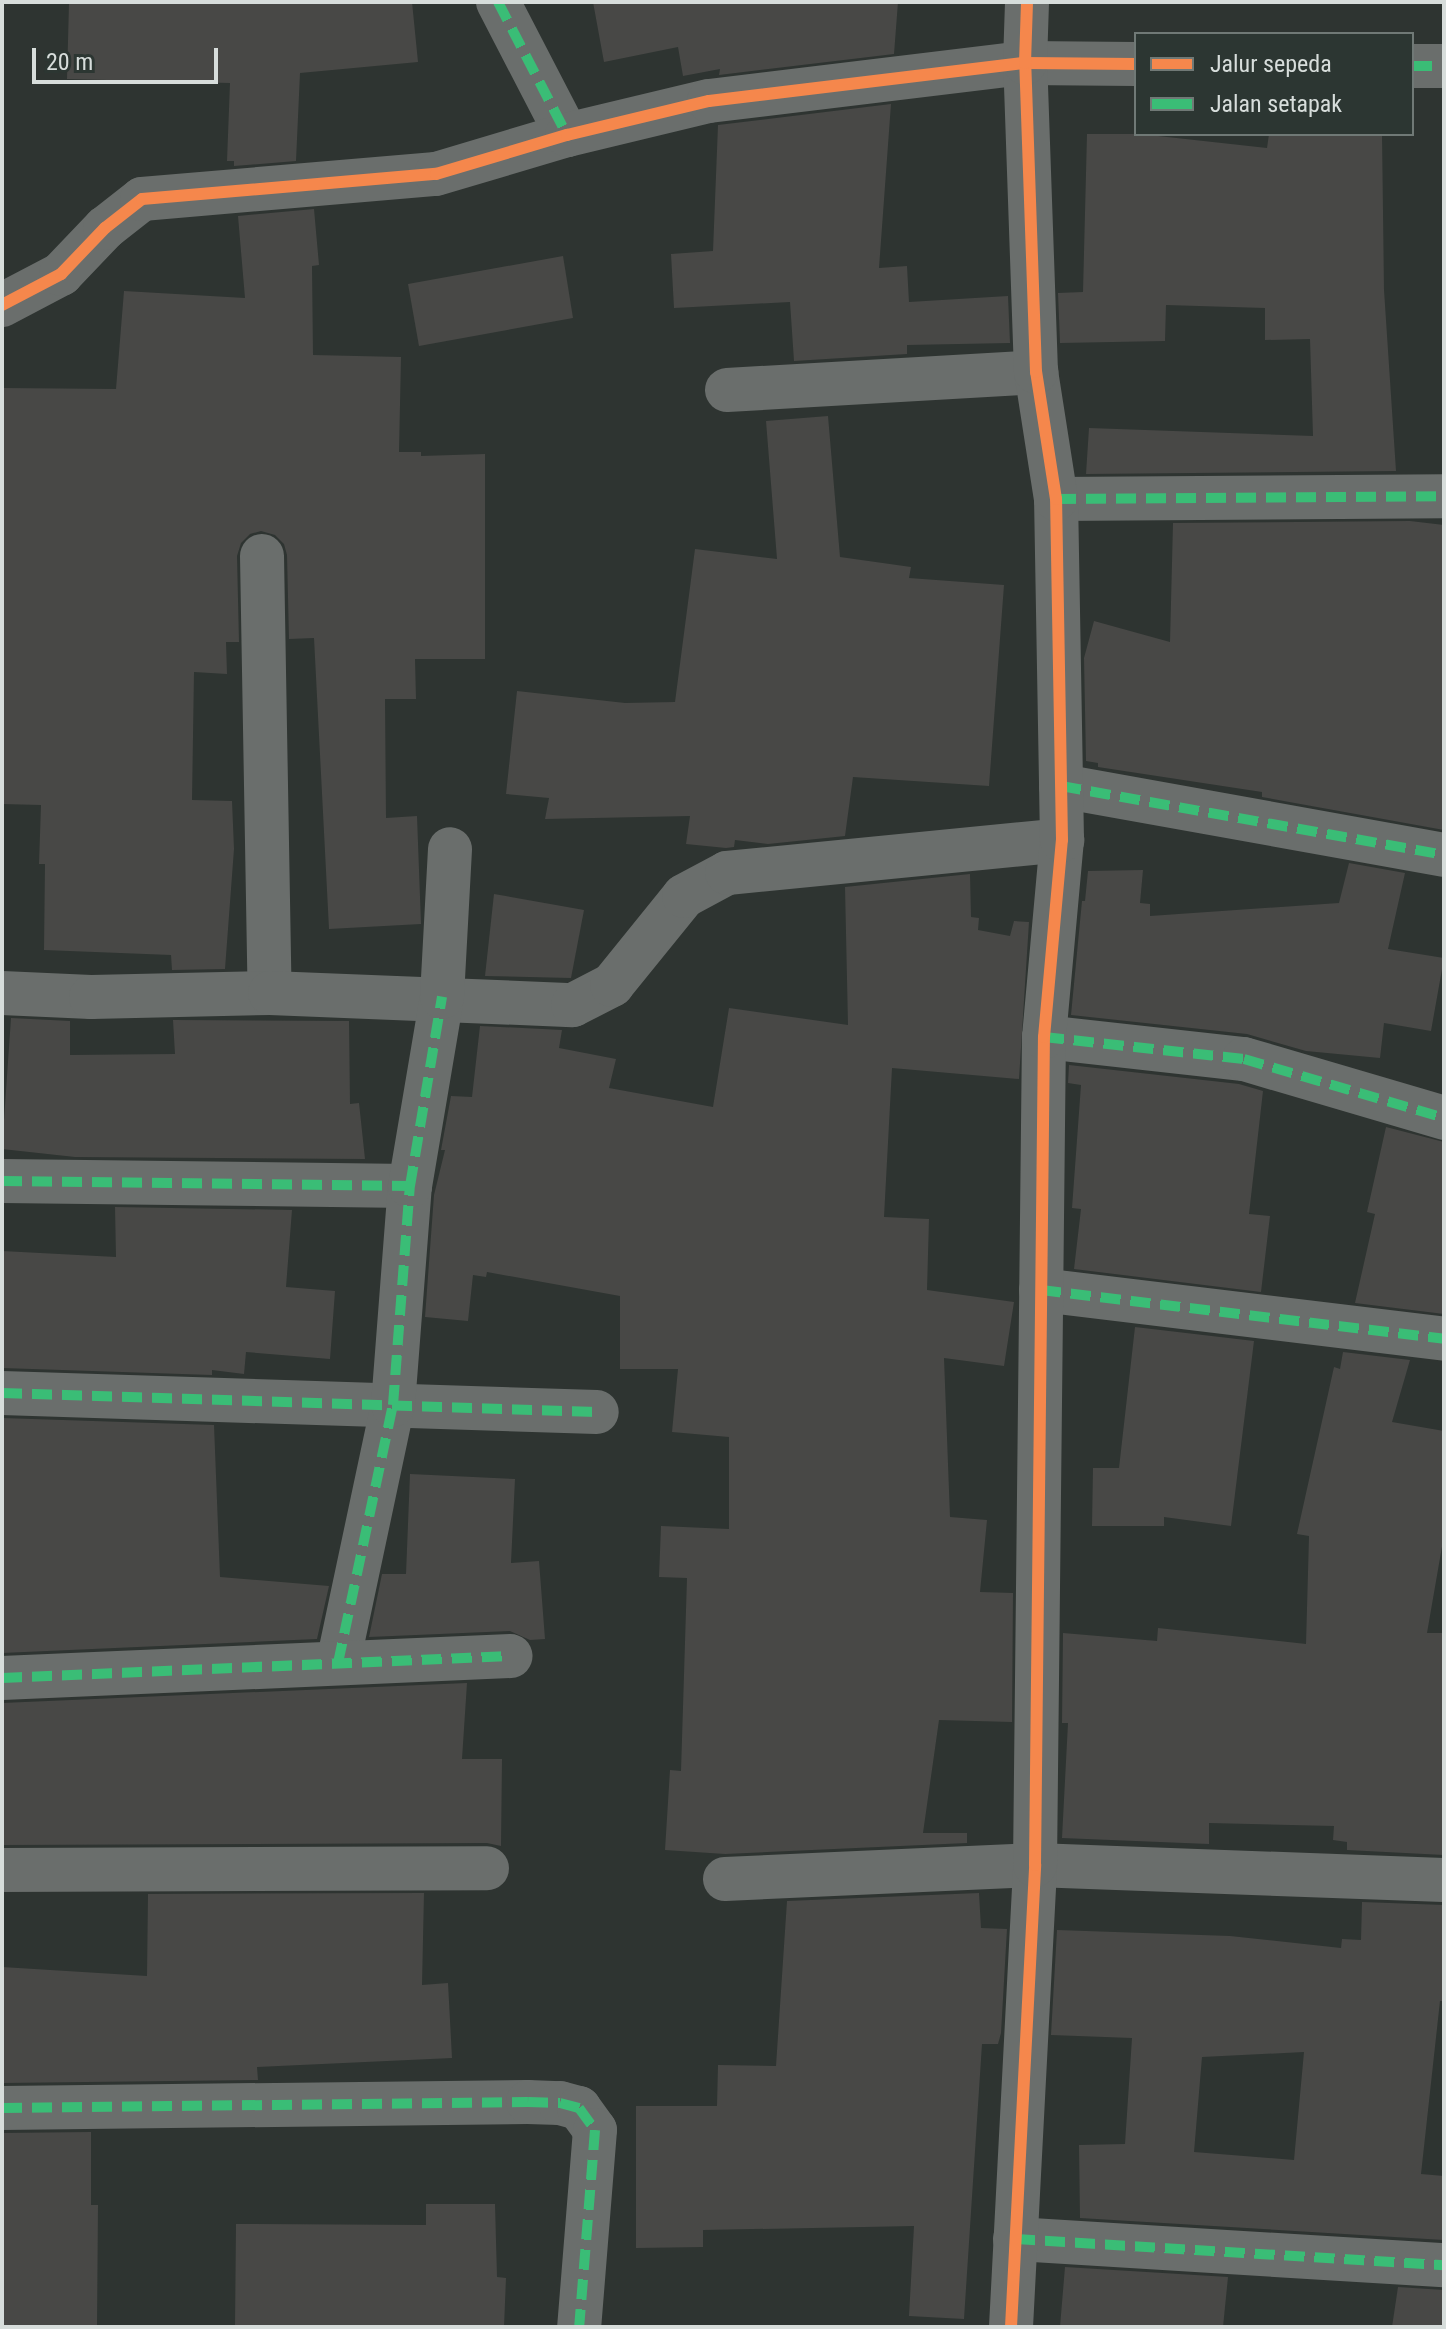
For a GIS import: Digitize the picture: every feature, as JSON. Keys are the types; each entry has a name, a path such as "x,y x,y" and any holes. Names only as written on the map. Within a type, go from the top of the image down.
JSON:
{"street":[{"path":"498,2 567,135"},
{"path":"1011,2327 1035,1865 1044,1037 1062,840 1056,499 1036,372 1025,63 1027,2"},
{"path":"2,305 61,274 105,228 142,199 436,174 567,135 709,101 1025,63 1134,64"},
{"path":"1414,66 1444,66"},
{"path":"727,390 1036,372"},
{"path":"1056,499 1444,496"},
{"path":"262,556 270,993"},
{"path":"1061,786 1444,855"},
{"path":"2,993 91,997 270,993 442,997 548,1007 573,1005 612,985 684,896 727,873 1062,840"},
{"path":"338,1663 393,1405 410,1186 442,997 450,849"},
{"path":"1044,1037 1244,1059 1444,1118"},
{"path":"2,1181 410,1186"},
{"path":"1041,1290 1444,1339"},
{"path":"2,1393 597,1412"},
{"path":"2,1678 511,1656"},
{"path":"725,1879 1035,1865 1444,1880"},
{"path":"2,1870 487,1868"},
{"path":"2,2108 528,2102 560,2103 579,2108 595,2130 579,2327"},
{"path":"1015,2239 1444,2265"}],"building":[{"path":"412,2 418,62 300,73 296,161 234,166 234,161 227,161 230,83 67,79 69,3"},
{"path":"593,2 898,2 894,54 719,75 720,69 683,76 678,47 604,62"},
{"path":"891,104 879,268 907,266 909,302 1008,296 1010,343 907,345 907,354 794,361 790,302 674,308 671,254 713,251 718,125"},
{"path":"1087,134 1134,134 1267,148 1269,136 1382,136 1384,290 1396,471 1086,474 1089,428 1313,436 1310,339 1265,340 1265,308 1166,305 1165,341 1060,343 1058,293 1083,292"},
{"path":"314,209 319,265 312,266 313,355 401,357 399,452 421,452 421,456 485,454 485,659 415,659 416,699 385,699 386,818 417,816 421,924 329,929 314,638 289,639 287,555 284,544 275,535 261,531 250,534 241,543 237,556 239,642 226,642 227,674 194,672 192,800 232,801 234,849 225,969 172,970 171,955 44,950 45,864 39,864 41,805 2,804 2,388 116,389 124,291 245,298 238,216"},
{"path":"563,256 573,318 419,346 408,284"},
{"path":"828,416 840,557 911,567 909,578 1004,585 989,786 853,777 845,836 768,844 735,840 734,847 726,848 686,844 690,816 545,819 549,798 506,794 517,691 625,703 675,702 695,549 777,559 766,421"},
{"path":"1410,521 1444,525 1444,830 1262,797 1262,792 1098,767 1098,763 1086,761 1084,658 1094,621 1170,642 1173,523"},
{"path":"1349,863 1405,873 1388,949 1444,958 1431,1031 1384,1023 1380,1058 1306,1051 1247,1034 1071,1015 1082,901 1085,901 1088,871 1143,870 1140,903 1150,904 1150,916 1339,903"},
{"path":"970,874 971,917 979,918 978,930 1010,936 1014,921 1029,922 1019,1079 892,1068 884,1217 929,1219 927,1290 1014,1302 1004,1366 944,1358 950,1517 987,1520 980,1592 1013,1593 1012,1722 939,1720 923,1833 967,1833 967,1843 725,1854 665,1850 670,1770 681,1771 687,1578 659,1577 661,1526 729,1529 729,1437 672,1432 678,1369 620,1369 620,1296 487,1272 486,1277 473,1275 468,1321 425,1317 434,1195 445,1150 441,1150 451,1096 472,1097 480,1026 562,1030 559,1048 616,1059 609,1088 713,1107 729,1008 848,1025 845,887"},
{"path":"494,894 584,910 571,978 485,976"},
{"path":"11,1018 70,1021 70,1055 175,1054 173,1020 349,1021 350,1104 359,1103 365,1159 75,1157 2,1149"},
{"path":"1069,1065 1239,1084 1263,1091 1249,1214 1270,1216 1261,1292 1074,1269 1081,1209 1072,1208 1081,1085 1068,1083"},
{"path":"1386,1127 1444,1142 1444,1314 1355,1303 1375,1214 1367,1212"},
{"path":"115,1207 292,1210 286,1287 335,1291 330,1359 246,1352 244,1374 212,1370 212,1375 2,1368 2,1251 116,1257"},
{"path":"1135,1327 1254,1341 1231,1526 1164,1517 1164,1526 1092,1526 1093,1468 1119,1468"},
{"path":"1343,1352 1410,1360 1392,1422 1444,1431 1444,1535 1427,1633 1444,1633 1444,1855 1347,1850 1347,1842 1333,1840 1334,1826 1209,1823 1209,1844 1062,1838 1068,1723 1062,1723 1063,1633 1157,1641 1158,1628 1306,1644 1309,1536 1297,1534 1334,1367 1340,1369"},
{"path":"2,1418 214,1425 220,1577 329,1586 317,1639 2,1653"},
{"path":"410,1474 515,1479 511,1563 539,1561 545,1639 530,1640 510,1631 369,1637 382,1574 406,1574"},
{"path":"467,1683 462,1759 502,1759 501,1846 487,1843 2,1845 2,1703"},
{"path":"424,1893 422,1985 448,1983 452,2058 257,2067 258,2080 2,2083 2,1967 147,1976 148,1894"},
{"path":"979,1893 981,1928 1007,1929 1001,2033 998,2044 982,2044 964,2319 909,2316 914,2226 703,2230 703,2247 636,2248 636,2106 717,2106 718,2065 776,2066 787,1901"},
{"path":"1362,1902 1444,1905 1444,2001 1440,2001 1421,2174 1444,2176 1444,2240 1080,2218 1079,2145 1125,2144 1132,2038 1051,2035 1057,1930 1230,1936 1341,1948 1342,1939 1361,1940","holes":["1304,2052 1294,2160 1194,2152 1202,2057"]},
{"path":"91,2132 91,2205 98,2205 97,2327 2,2327 2,2133"},
{"path":"426,2204 495,2204 497,2277 506,2278 504,2327 235,2327 236,2224 426,2225"},
{"path":"1065,2267 1228,2277 1223,2327 1060,2327"},
{"path":"1398,2287 1444,2290 1444,2327 1392,2327"}],"marked path":[{"path":"498,2 567,135 562,136"},
{"path":"1414,66 1444,66"},
{"path":"1056,499 1444,496"},
{"path":"1061,786 1444,855"},
{"path":"338,1663 393,1405 410,1186 442,997"},
{"path":"1044,1037 1244,1059 1444,1118"},
{"path":"2,1181 410,1186"},
{"path":"1041,1290 1444,1339"},
{"path":"2,1393 597,1412"},
{"path":"2,1678 511,1656"},
{"path":"2,2108 528,2102 560,2103 579,2108 595,2130 579,2327"},
{"path":"1015,2239 1444,2265"}],"cycle path":[{"path":"1011,2327 1035,1865 1044,1037 1062,840 1056,499 1036,372 1025,63 1027,2"},
{"path":"2,305 61,274 105,228 142,199 436,174 567,135 709,101 1025,63 1134,64"}]}
